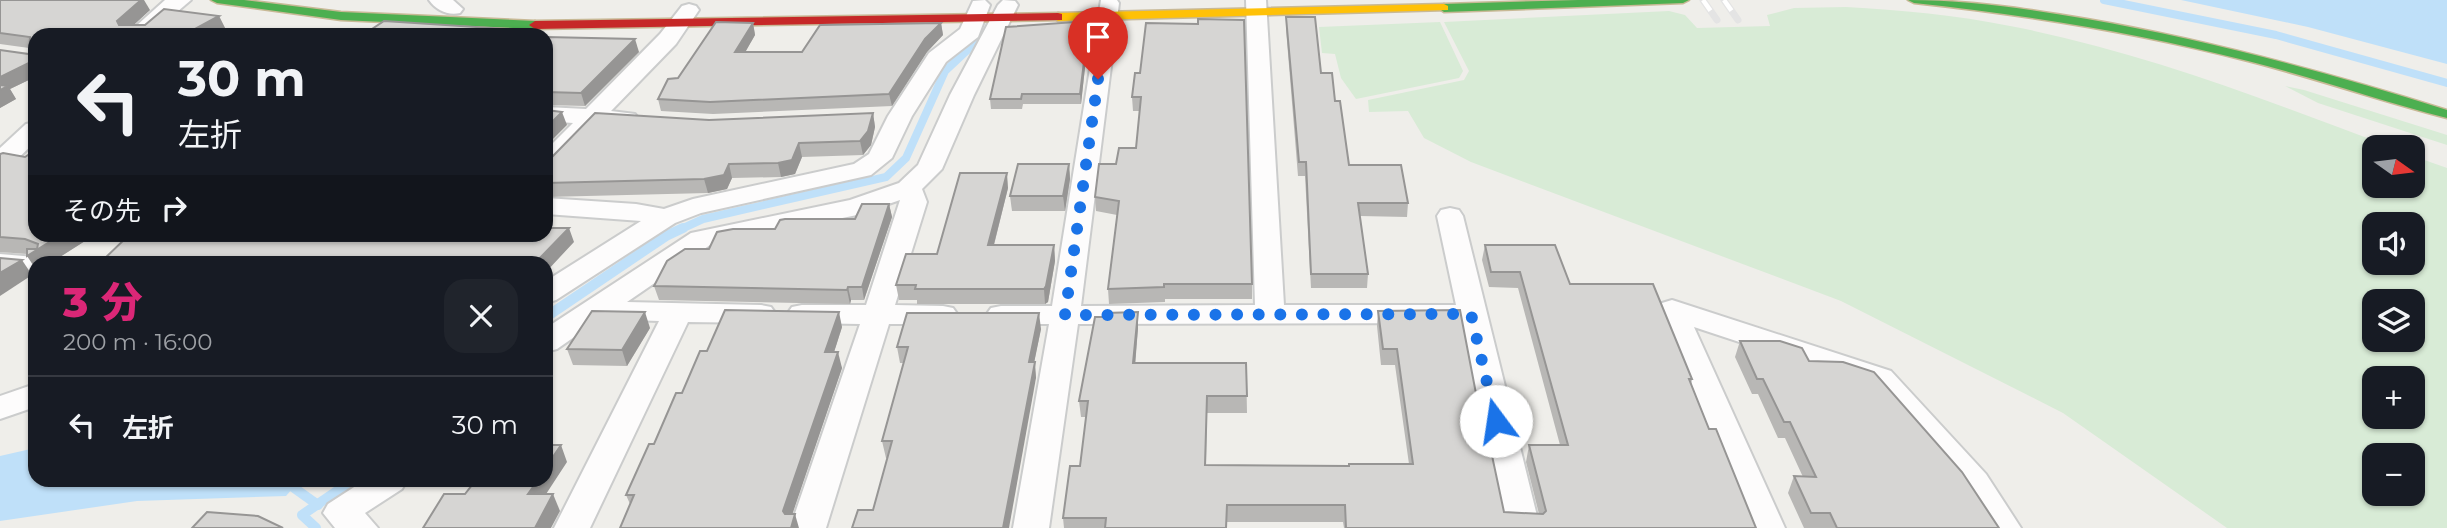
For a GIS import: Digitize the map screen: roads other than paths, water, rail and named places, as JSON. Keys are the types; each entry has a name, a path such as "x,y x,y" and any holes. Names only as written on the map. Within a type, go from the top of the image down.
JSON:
{"highway":[{"path":"217,0 297,5 341,16 467,23 684,16 1683,0"},
{"path":"327,0 446,5 518,12 684,16"},
{"path":"1108,9 1222,0"},
{"path":"1914,0 1998,8 2124,27 2254,57 2447,114"},
{"path":"2011,0 2178,29 2265,50 2447,104"}],"street":[{"path":"145,28 166,8 181,0"},
{"path":"1256,7 1270,314"},
{"path":"1031,528 1065,315 1108,9"},
{"path":"553,290 666,217 693,207 862,170 879,158 900,116 937,58 970,32 978,11"},
{"path":"553,337 701,239 858,207 908,188 929,169 962,94 1006,11"},
{"path":"553,157 668,39 684,16"},
{"path":"553,114 645,120"},
{"path":"872,117 900,116"},
{"path":"12,154 28,137"},
{"path":"807,528 914,202 908,188"},
{"path":"553,206 636,212 666,217"},
{"path":"1450,216 1522,528"},
{"path":"0,261 28,264"},
{"path":"1767,528 1672,309 1880,378 1974,483 2003,528"},
{"path":"593,310 677,314 877,315 1471,314"},
{"path":"572,528 677,314"},
{"path":"0,408 28,398"},
{"path":"360,528 340,513 379,487"}],"water":[{"path":"2181,0 2447,0 2447,64 2308,27"},
{"path":"28,450 28,487 294,487 286,496 137,501 0,521 0,456"}],"waterway":[{"path":"2104,0 2276,35 2447,83"},
{"path":"679,230 703,219 886,177 906,158 945,71 976,42"},
{"path":"553,312 666,236 683,228"},
{"path":"293,487 317,504"},
{"path":"317,504 343,487"},
{"path":"316,528 302,515 317,504"}],"railway":[{"path":"1703,0 1717,20"},
{"path":"1724,0 1738,20"}]}
